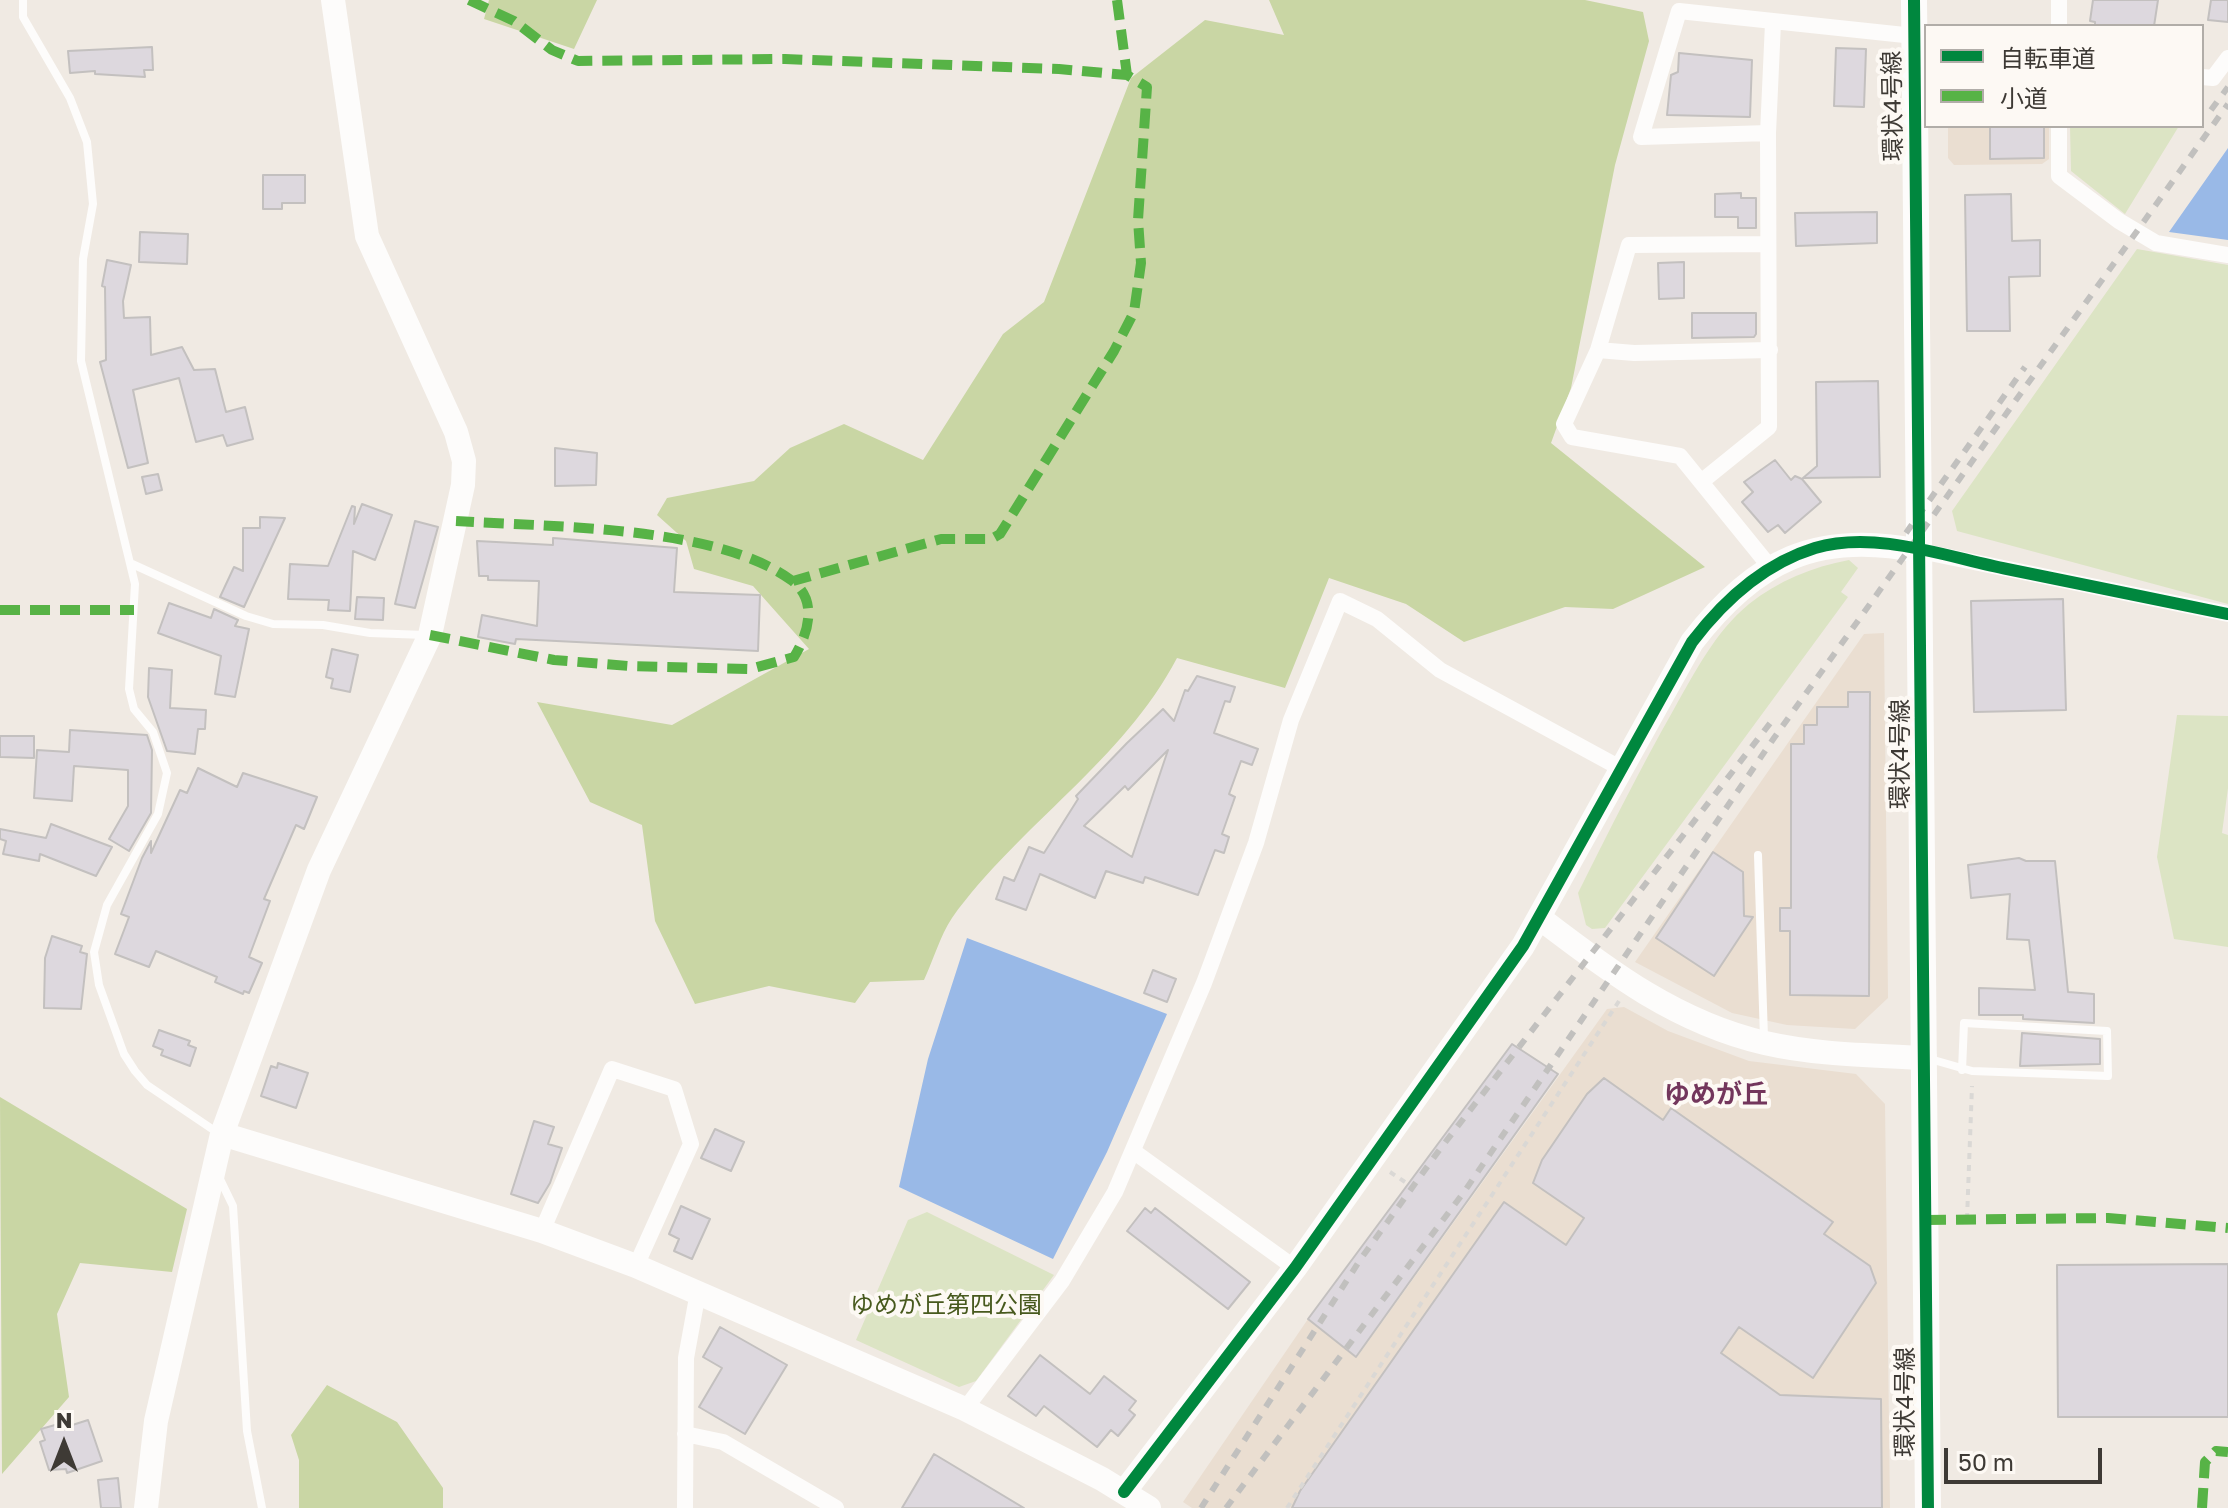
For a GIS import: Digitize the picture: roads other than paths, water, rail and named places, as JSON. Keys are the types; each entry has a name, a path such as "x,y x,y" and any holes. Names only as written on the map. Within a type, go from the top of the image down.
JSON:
{"main road":[{"name":"環状4号線","path":"1914,0 1928,1508"}],"street":[{"path":"146,1508 156,1421 222,1134 319,870 430,635 463,485 464,461 456,432 367,236 333,0"},
{"path":"2059,0 2059,24"},
{"path":"1768,133 1641,137 1679,11 1914,36"},
{"path":"1701,482 1769,427 1768,133 1773,23"},
{"path":"2204,77 2213,78 2228,58"},
{"path":"2059,128 2059,176 2119,221 2156,243 2228,255"},
{"path":"1768,244 1629,245 1598,350 1564,424 1572,437 1680,456 1770,567"},
{"path":"1598,350 1634,353 1770,350"},
{"path":"1124,1492 1295,1268 1541,919 1692,642 1715,612 1770,567 1816,548 1843,543 1880,543 2228,614"},
{"path":"965,1409 1062,1281 1115,1192 1204,983 1256,843 1291,720 1340,601 1377,619 1440,670 1622,769"},
{"path":"1541,919 1626,983 1673,1010 1764,1043 1809,1051 1925,1058"},
{"path":"542,1231 612,1069 674,1089 691,1144 636,1266"},
{"path":"222,1134 542,1231 636,1266 965,1409 1149,1508"},
{"path":"1133,1151 1295,1268"},
{"path":"685,1508 686,1358 698,1292"},
{"path":"685,1434 723,1442 836,1508"}],"lane":[{"path":"23,0 23,17 70,98 87,142 93,204 83,259 81,361 135,584 129,689 134,709 153,732 167,773 158,814 107,905 94,952 99,985 124,1054 135,1071 147,1085 208,1129 222,1134"},
{"path":"130,563 246,616 273,624 430,635"},
{"path":"1758,855 1764,1043"},
{"path":"1925,1058 1967,1071 2108,1076 2107,1031 1964,1023 1967,1071"},
{"path":"214,1167 233,1206 247,1431 262,1508"}],"water":[{"path":"2228,148 2228,240 2169,232"},
{"path":"967,938 1167,1014 1107,1152 1053,1259 899,1187 928,1059"}],"railway":[{"path":"2211,110 2228,87"},
{"path":"1226,1508 1464,1192 1774,738 2228,104"},
{"path":"1906,533 2025,367"},
{"path":"1201,1508 1360,1260 1440,1149 1771,722"}],"district":[{"name":"ゆめが丘","path":"1716,1095"}],"park label":[{"name":"ゆめが丘第四公園","path":"946,1305"}]}
